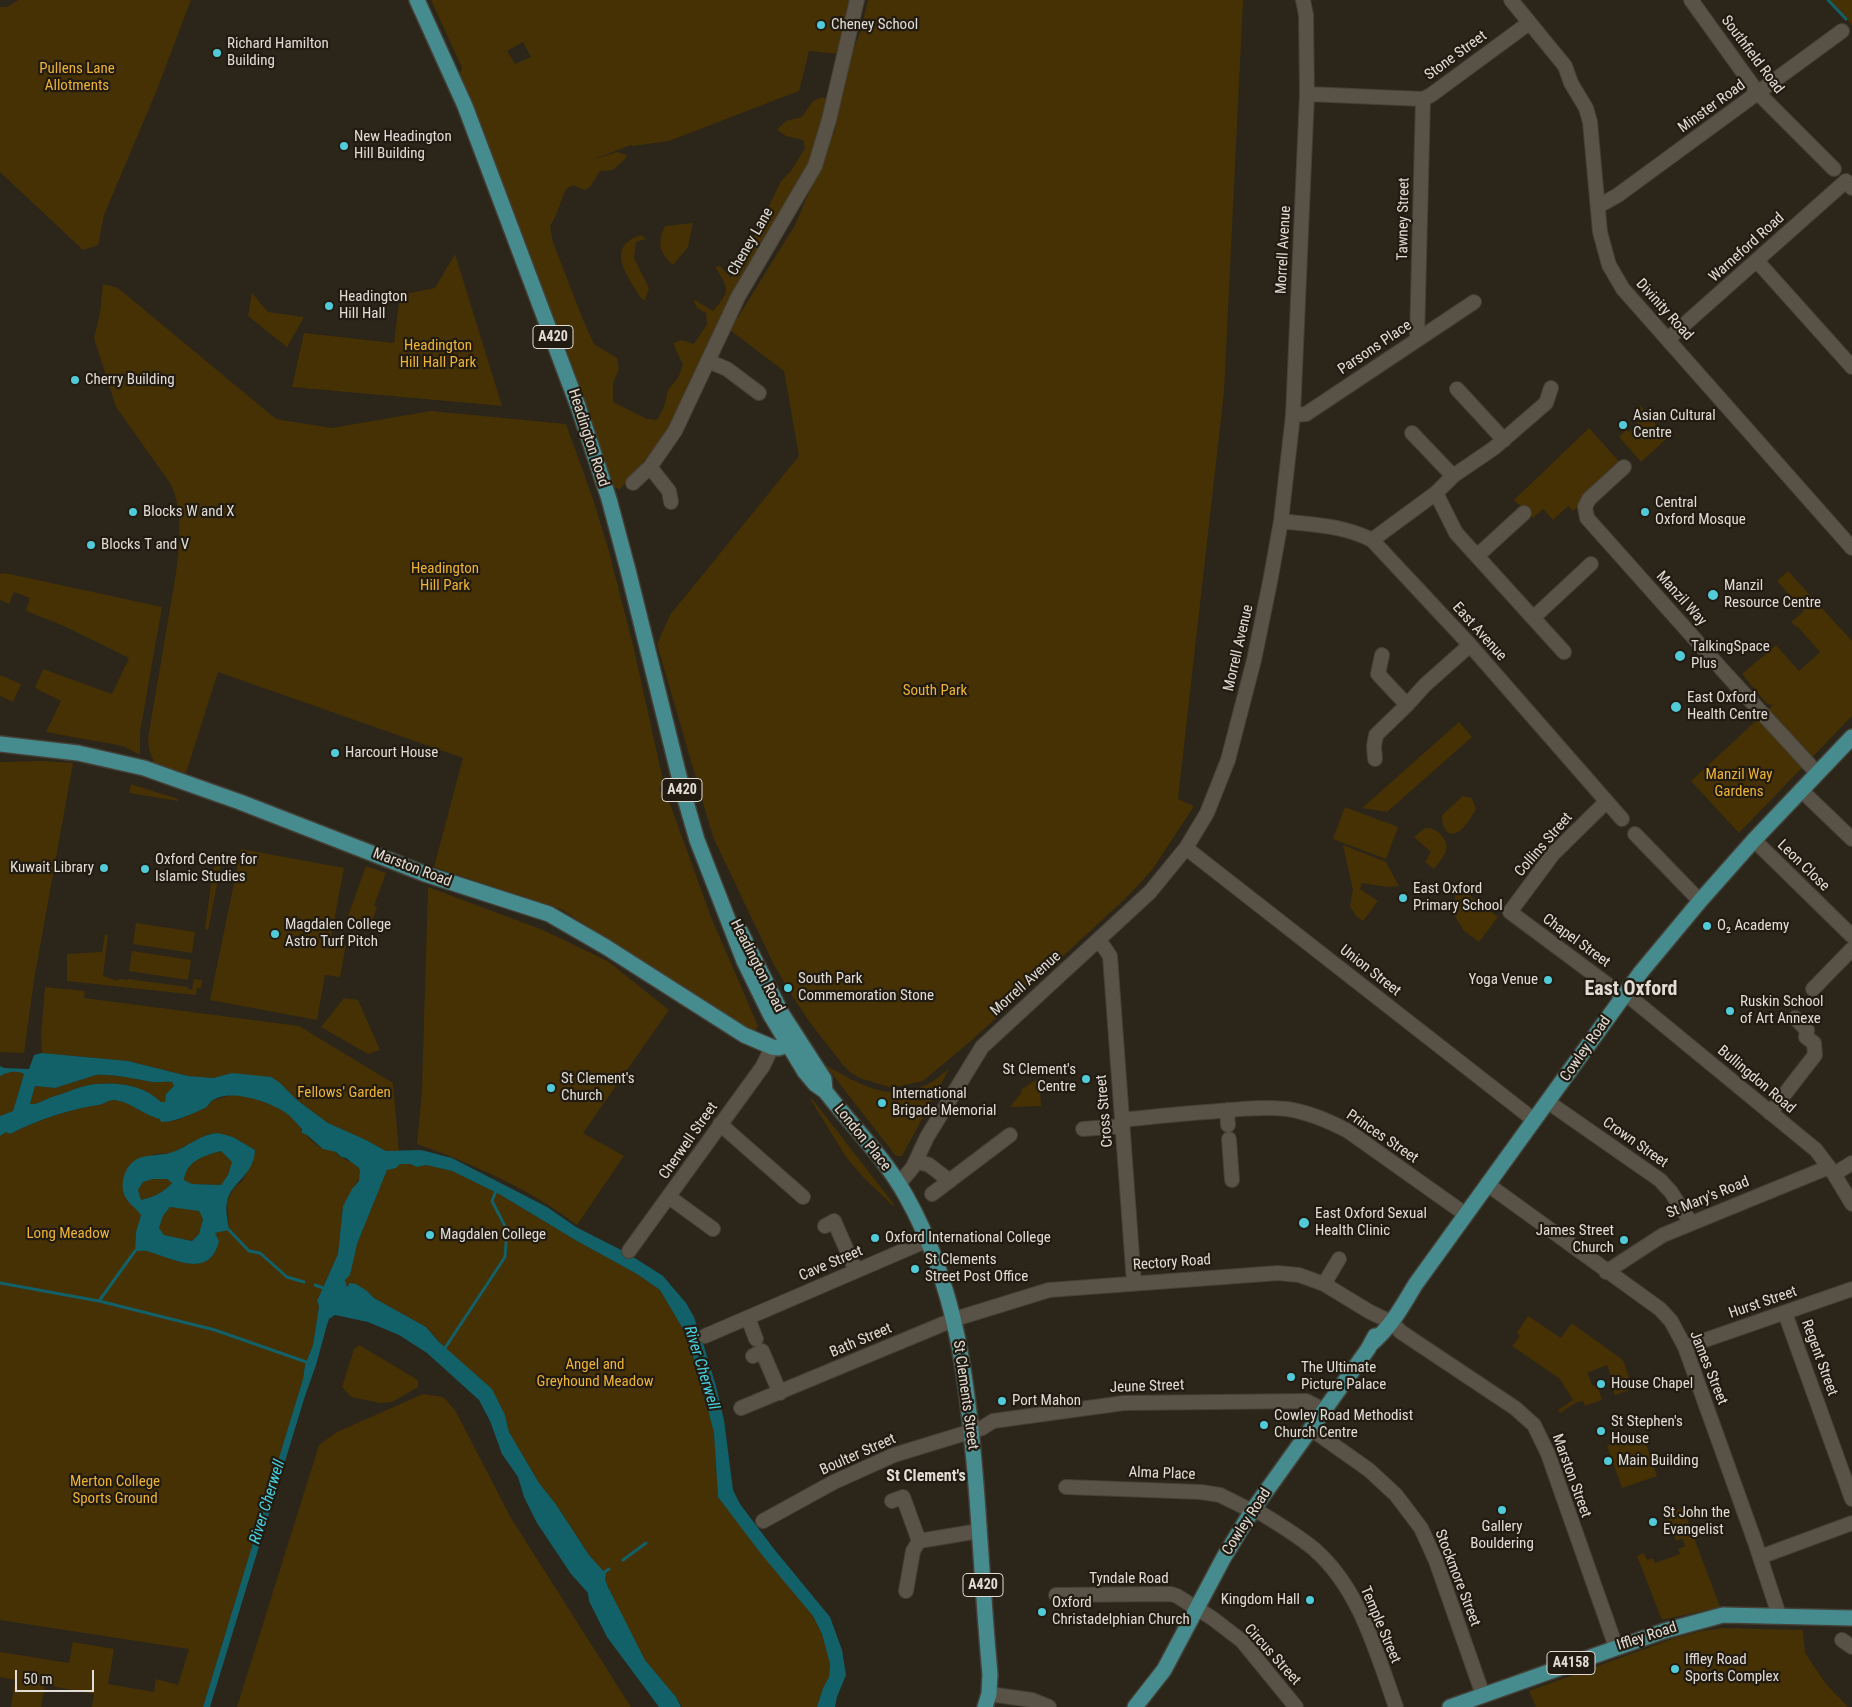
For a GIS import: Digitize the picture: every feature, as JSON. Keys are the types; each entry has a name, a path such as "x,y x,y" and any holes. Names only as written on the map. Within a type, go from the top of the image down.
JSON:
{"main road":[{"name":"Headington Road","path":"417,0 465,106 578,406 608,499 628,570 682,788 697,840 744,961 770,1014 794,1043"},
{"name":"Cowley Road","path":"1135,1707 1164,1670 1224,1557 1253,1510 1371,1344 1384,1333 1389,1321 1624,994 1700,900 1754,840 1852,738"},
{"name":"Marston Road","path":"0,744 78,753 144,768 240,802 424,874 549,914 744,1036 779,1048 794,1043"},
{"name":"London Place","path":"794,1043 815,1084 825,1091 899,1184"},
{"name":"St Clements Street","path":"899,1184 928,1240 944,1283 955,1319 966,1376 972,1431 990,1674 987,1701"},
{"name":"Iffley Road","path":"1450,1707 1664,1630 1723,1614 1852,1618"}],"street":[{"name":"Cheney Lane","path":"633,484 650,468 675,431 738,297 819,157 857,0"},
{"name":"Morrell Avenue","path":"899,1184 910,1172 927,1137 982,1047 1150,892 1186,848 1207,813 1228,760 1259,637 1281,522 1293,415 1307,94 1306,24 1303,0"},
{"name":"Divinity Road","path":"1512,0 1565,66 1571,83 1586,108 1590,122 1600,232 1609,265 1628,295 1852,548"},
{"name":"Southfield Road","path":"1691,0 1758,93 1834,169"},
{"name":"Stone Street","path":"1307,94 1423,99 1529,23"},
{"name":"Minster Road","path":"1598,204 1604,203 1618,195 1842,31"},
{"name":"Tawney Street","path":"1418,339 1423,99"},
{"name":"Warneford Road","path":"1668,339 1758,260 1849,185"},
{"path":"1758,260 1852,367"},
{"name":"Parsons Place","path":"1293,415 1306,414 1474,302"},
{"path":"708,361 727,369 759,393"},
{"path":"1372,540 1436,493 1453,476 1504,440 1546,403 1551,388"},
{"path":"1457,389 1504,440"},
{"path":"1412,433 1453,476"},
{"name":"Manzil Way","path":"1624,467 1589,499 1585,507 1588,518 1726,674 1817,773"},
{"path":"650,468 669,491 670,502"},
{"path":"1436,493 1456,533 1564,652"},
{"path":"1477,556 1524,513"},
{"name":"East Avenue","path":"1281,522 1314,524 1355,532 1372,540 1470,645 1622,820"},
{"path":"1533,618 1591,564"},
{"path":"1375,759 1374,746 1376,735 1425,685 1470,645"},
{"path":"1382,655 1378,674 1407,705"},
{"path":"1801,790 1852,840"},
{"name":"Collins Street","path":"1510,912 1553,854 1606,802"},
{"path":"1635,834 1700,900"},
{"name":"Leon Close","path":"1754,840 1852,936"},
{"name":"Union Street","path":"1186,848 1534,1120"},
{"name":"Chapel Street","path":"1510,912 1624,994"},
{"name":"Cross Street","path":"1099,940 1110,956 1134,1283"},
{"path":"1813,989 1852,949"},
{"name":"Bullingdon Road","path":"1624,994 1654,1016 1816,1150 1832,1170 1852,1204"},
{"path":"1770,1113 1815,1055 1814,1043 1806,1037 1807,1030 1795,1018"},
{"name":"Cherwell Street","path":"629,1251 763,1066 772,1047"},
{"name":"Crown Street","path":"1548,1102 1660,1180 1671,1192 1691,1223"},
{"name":"Princes Street","path":"1083,1129 1123,1122 1227,1110 1269,1108 1307,1114 1348,1131 1465,1214"},
{"path":"1227,1110 1228,1125"},
{"path":"720,1124 803,1197"},
{"path":"932,1194 1010,1135"},
{"path":"1229,1139 1232,1180"},
{"path":"916,1161 929,1165 950,1181"},
{"name":"St Mary's Road","path":"1606,1272 1663,1235 1852,1163"},
{"name":"James Street","path":"1488,1184 1606,1272 1660,1309 1671,1321 1685,1347 1779,1615"},
{"path":"669,1197 714,1229"},
{"path":"825,1226 834,1222 856,1271"},
{"name":"Cave Street","path":"705,1336 928,1240"},
{"path":"1324,1284 1339,1259"},
{"name":"Rectory Road","path":"955,1319 1049,1290 1278,1273 1299,1276 1324,1284 1370,1312 1389,1321"},
{"name":"Hurst Street","path":"1685,1347 1785,1314 1852,1289"},
{"name":"Regent Street","path":"1785,1314 1852,1499"},
{"path":"748,1318 756,1339"},
{"name":"Bath Street","path":"741,1408 955,1319"},
{"name":"Marston Street","path":"1389,1321 1401,1332 1515,1408 1534,1426 1548,1454 1616,1647"},
{"path":"753,1356 762,1351 780,1393"},
{"name":"Jeune Street","path":"972,1431 982,1428 993,1421 1124,1403 1306,1401 1324,1410"},
{"name":"Stockmore Street","path":"1311,1429 1369,1470 1396,1495 1421,1528 1436,1561 1483,1695"},
{"name":"Boulter Street","path":"763,1521 834,1482 894,1455 972,1431"},
{"name":"Alma Place","path":"1066,1487 1201,1492 1220,1495 1253,1510"},
{"path":"892,1501 903,1497 919,1541"},
{"name":"Temple Street","path":"1253,1510 1314,1548 1333,1568 1351,1594 1364,1621 1396,1707"},
{"path":"1760,1557 1852,1523"},
{"path":"906,1591 913,1551 919,1541 979,1531"},
{"name":"Tyndale Road","path":"1056,1595 1171,1594 1198,1609"},
{"name":"Circus Street","path":"1198,1609 1242,1641 1296,1707"},
{"path":"987,1701 1032,1700 1049,1707"}],"green space":[{"name":"Pullens Lane Allotments","path":"19,0 191,0 156,92 104,215 98,245 83,250 0,172 0,7 7,7"},
{"path":"431,0 851,0 839,54 809,51 799,91 669,141 631,145 589,161 617,152 627,155 613,170 600,171 590,187 585,190 573,185 566,189 550,226 553,242 594,344 617,358 619,369 613,383 613,402 647,419 657,420 664,407 668,390 678,378 683,365 673,343 681,340 694,344 707,324 706,313 697,308 693,299 713,311 719,304 726,289 715,267 720,266 731,278 735,266 761,223 781,181 791,171 805,148 803,140 786,136 777,130 786,121 802,117 813,101 823,97 828,100 823,134 687,398 648,457 620,489 612,487 580,389 459,76 462,68","holes":["523,42 531,57 515,64 507,51"]},
{"name":"South Park","path":"868,0 1243,0 1224,392 1178,799 1194,806 1152,870 1127,897 972,1040 923,1081 892,1088 860,1078 843,1065 811,1024 774,965 713,837 657,644 670,615 799,456 784,371 730,330 795,225 827,150 831,135 834,133 836,126 834,124 852,51 860,33"},
{"path":"1829,0 1852,0 1852,25"},
{"path":"693,223 688,247 673,265 665,256 661,247 660,242 665,226"},
{"path":"641,235 646,239 636,242 634,258 649,288 645,301 641,298 626,272 622,264 621,255 623,247 630,240"},
{"name":"Headington Hill Hall Park","path":"455,254 502,406 292,387 304,333 394,343 400,295 435,288"},
{"name":"Headington Hill Park","path":"103,284 118,288 276,419 332,428 431,411 566,424 593,499 608,548 634,649 663,780 659,790 668,798 711,917 758,1026 754,1033 732,1021 561,909 434,867 463,758 218,672 186,773 154,763 148,739 176,573 179,515 176,498 170,483 116,407 94,338 100,313"},
{"path":"252,293 268,312 304,317 287,347 248,316"},
{"path":"1640,405 1667,438 1641,462 1619,437 1626,430 1629,432 1638,423"},
{"path":"1589,428 1624,467 1573,511 1568,506 1553,520 1543,509 1533,518 1514,500"},
{"name":"Manzil Way Gardens","path":"1788,571 1852,641 1852,716 1739,833 1691,781 1773,705 1767,704 1742,674 1776,645 1799,671 1820,652 1797,626 1791,622 1804,611 1777,581"},
{"path":"5,573 162,607 140,732 140,755 123,746 46,732 61,701 35,688 43,669 112,694 129,658 64,626 26,611 30,598 14,592 9,604 0,600 0,574"},
{"path":"0,675 21,684 13,702 0,696"},
{"path":"1459,722 1472,737 1387,812 1362,808"},
{"path":"43,761 73,763 34,980 24,1053 0,1052 0,762"},
{"path":"131,784 178,799 178,801 129,793"},
{"path":"1463,796 1472,798 1476,809 1463,828 1451,834 1445,830 1442,815"},
{"path":"1345,807 1398,827 1386,859 1333,839"},
{"path":"1425,828 1437,831 1446,843 1446,852 1434,869 1425,862 1431,852 1414,837"},
{"path":"1343,845 1386,862 1399,886 1387,887 1362,883 1360,889 1378,901 1363,921 1356,916 1350,906 1353,890"},
{"name":"Magdalen College Astro Turf Pitch","path":"241,849 344,868 330,942 346,945 340,977 325,975 317,1020 210,1000"},
{"path":"221,858 208,930 205,929 213,869"},
{"path":"366,866 386,873 374,906 377,907 370,927 347,919"},
{"path":"428,887 543,930 609,962 669,1010 583,1133 624,1156 577,1225 540,1200 500,1178 417,1144 422,1090"},
{"path":"1458,887 1498,917 1479,942 1464,931 1454,915 1457,915 1454,891"},
{"path":"136,923 195,932 192,953 133,944"},
{"path":"105,934 108,935 103,976 118,981 119,979 128,979 188,987 188,989 192,990 194,979 202,980 201,988 197,988 196,995 67,981 67,954 102,952"},
{"path":"132,951 191,960 188,980 129,971"},
{"name":"Fellows' Garden","path":"45,987 85,991 84,998 299,1026 393,1083 399,1152 386,1151 328,1123 297,1100 279,1082 232,1073 213,1078 188,1076 128,1061 42,1053 41,1035"},
{"path":"344,998 358,1000 380,1050 368,1054 321,1027"},
{"path":"825,1065 860,1084 884,1091 897,1092 909,1091 926,1085 949,1069 902,1156 896,1156"},
{"path":"7,1072 24,1073 13,1111 0,1116 0,1076"},
{"path":"96,1075 155,1082 172,1082 174,1086 166,1094 165,1102 161,1102 139,1088 122,1084 96,1084 49,1098 39,1103 30,1104 35,1086 55,1088"},
{"path":"1037,1079 1039,1081 1041,1106 1010,1107 1022,1092 1021,1090"},
{"name":"Merton College Sports Ground","path":"234,1094 280,1109 290,1116 318,1146 335,1152 359,1168 361,1176 343,1206 338,1254 317,1301 319,1306 313,1345 305,1365 303,1379 203,1707 92,1707 94,1694 45,1685 41,1707 11,1707 15,1680 0,1677 0,1652 69,1663 73,1642 114,1649 108,1684 154,1692 156,1679 178,1685 189,1649 0,1620 0,1136 6,1131 10,1134 54,1116 100,1105 111,1100 125,1103 160,1119 162,1122 178,1120 206,1107 214,1100","holes":["218,1133 233,1137 255,1150 243,1180 233,1189 227,1201 229,1229 215,1233 219,1241 215,1253 208,1260 191,1264 149,1251 135,1251 136,1232 141,1215 126,1171 155,1154 172,1153 208,1134"]},
{"path":"809,1097 893,1203 894,1207 864,1178 846,1157"},
{"path":"221,1151 232,1162 228,1175 221,1185 192,1184 184,1180 186,1173 193,1163 203,1157"},
{"name":"Angel and Greyhound Meadow","path":"400,1164 410,1164 417,1167 426,1165 452,1171 499,1194 577,1241 637,1274 660,1290 686,1334 700,1379 714,1433 718,1497 813,1616 822,1634 830,1664 829,1677 817,1707 682,1707 645,1660 616,1605 605,1579 555,1503 539,1483 509,1432 505,1415 426,1327 374,1298 367,1291 348,1288 345,1281 357,1244 387,1169"},
{"name":"Long Meadow","path":"153,1179 167,1179 172,1183 158,1194 141,1200 138,1190 143,1182"},
{"path":"170,1207 199,1210 203,1219 199,1234 192,1241 164,1235 159,1228 163,1216"},
{"path":"1528,1316 1561,1338 1570,1325 1573,1324 1623,1360 1633,1389 1615,1395 1609,1381 1612,1379 1607,1365 1587,1373 1593,1386 1597,1385 1602,1400 1585,1406 1583,1401 1575,1403 1560,1413 1558,1410 1573,1400 1560,1379 1512,1346 1520,1336 1517,1333"},
{"path":"359,1345 418,1380 418,1387 392,1402 380,1403 351,1397 342,1387 354,1349"},
{"path":"423,1394 443,1397 455,1410 511,1518 631,1707 237,1707 319,1445 337,1432"},
{"path":"1642,1433 1657,1476 1622,1488 1607,1446"},
{"path":"1683,1508 1720,1607 1662,1620 1637,1556 1644,1553 1647,1560 1653,1558 1655,1563 1680,1554 1678,1549 1685,1546 1682,1538 1676,1541 1666,1513"},
{"name":"Iffley Road Sports Complex","path":"1722,1628 1803,1630 1805,1653 1826,1684 1848,1707 1536,1707 1529,1691 1675,1638"}],"water":[{"name":"River Cherwell","path":"42,1053 128,1061 188,1076 213,1078 232,1073 271,1077 279,1082 297,1100 328,1123 386,1151 421,1150 452,1158 547,1207 576,1227 627,1253 663,1276 686,1303 694,1317 703,1343 724,1420 733,1490 740,1504 774,1549 830,1617 842,1650 846,1675 835,1707 817,1707 829,1677 830,1664 822,1634 813,1616 762,1555 718,1497 714,1433 700,1379 686,1334 660,1290 637,1274 577,1241 499,1194 452,1171 426,1165 417,1167 410,1164 400,1164 396,1168 387,1170 357,1244 350,1275 345,1280 347,1287 350,1283 356,1284 374,1298 426,1327 439,1342 492,1389 505,1415 509,1432 539,1483 555,1503 589,1555 606,1574 605,1579 608,1587 645,1660 676,1697 681,1707 659,1707 607,1637 589,1601 588,1593 571,1574 537,1523 524,1497 518,1477 502,1454 490,1421 479,1400 427,1353 399,1335 368,1322 335,1315 329,1319 327,1325 210,1707 203,1707 303,1379 305,1365 313,1345 319,1306 317,1301 338,1254 343,1206 352,1189 359,1181 359,1168 336,1152 323,1149 302,1133 302,1129 283,1111 258,1100 239,1096 220,1097 213,1100 205,1108 189,1115 172,1121 161,1122 160,1119 125,1103 111,1100 100,1105 54,1116 10,1134 6,1132 0,1136 0,1116 13,1111 24,1074 12,1072 0,1076 0,1066 4,1068 29,1069 34,1055","holes":["96,1075 152,1082 172,1082 174,1086 166,1094 165,1102 161,1102 139,1088 122,1084 96,1084 85,1086 39,1103 30,1104 35,1086 55,1088"]},
{"path":"218,1133 233,1137 255,1150 251,1166 229,1195 226,1208 229,1230 215,1233 219,1241 215,1253 208,1260 191,1264 148,1251 135,1251 136,1232 141,1215 127,1200 123,1187 124,1175 130,1165 139,1158 173,1152","holes":["221,1151 232,1162 228,1175 221,1185 192,1184 184,1180 186,1173 193,1163 203,1157","153,1179 167,1179 172,1183 158,1194 141,1200 138,1190 143,1182","170,1207 199,1211 203,1219 199,1234 192,1241 164,1235 159,1228 163,1216"]}],"waterway":[{"path":"1828,0 1846,19"},
{"path":"443,1351 505,1257 507,1230 492,1201 496,1191"},
{"path":"229,1230 249,1251 260,1253 287,1277 304,1282"},
{"path":"99,1301 135,1251"},
{"path":"0,1283 99,1301 215,1330 309,1363"},
{"path":"315,1285 326,1289"},
{"path":"623,1560 646,1543"},
{"path":"603,1573 609,1569"}],"place":[{"name":"Cheney School","path":"821,25"},
{"name":"Richard Hamilton Building","path":"217,53"},
{"name":"New Headington Hill Building","path":"344,146"},
{"name":"Headington Hill Hall","path":"329,306"},
{"name":"Cherry Building","path":"75,380"},
{"name":"Asian Cultural Centre","path":"1623,425"},
{"name":"Blocks W and X","path":"133,512"},
{"name":"Central Oxford Mosque","path":"1645,512"},
{"name":"Blocks T and V","path":"91,545"},
{"name":"Manzil Resource Centre","path":"1713,595"},
{"name":"TalkingSpace Plus","path":"1680,656"},
{"name":"East Oxford Health Centre","path":"1676,707"},
{"name":"Harcourt House","path":"335,753"},
{"name":"Kuwait Library","path":"104,868"},
{"name":"Oxford Centre for Islamic Studies","path":"145,869"},
{"name":"East Oxford Primary School","path":"1403,898"},
{"name":"O₂ Academy","path":"1707,926"},
{"name":"Magdalen College Astro Turf Pitch","path":"275,934"},
{"name":"Yoga Venue","path":"1548,980"},
{"name":"South Park Commemoration Stone","path":"788,988"},
{"name":"Ruskin School of Art Annexe","path":"1730,1011"},
{"name":"St Clement's Centre","path":"1086,1079"},
{"name":"St Clement's Church","path":"551,1088"},
{"name":"International Brigade Memorial","path":"882,1103"},
{"name":"East Oxford Sexual Health Clinic","path":"1304,1223"},
{"name":"Magdalen College","path":"430,1235"},
{"name":"Oxford International College","path":"875,1238"},
{"name":"James Street Church","path":"1624,1240"},
{"name":"St Clements Street Post Office","path":"915,1269"},
{"name":"The Ultimate Picture Palace","path":"1291,1377"},
{"name":"House Chapel","path":"1601,1384"},
{"name":"Port Mahon","path":"1002,1401"},
{"name":"Cowley Road Methodist Church Centre","path":"1264,1425"},
{"name":"St Stephen's House","path":"1601,1431"},
{"name":"Main Building","path":"1608,1461"},
{"name":"Gallery Bouldering","path":"1502,1510"},
{"name":"St John the Evangelist","path":"1653,1522"},
{"name":"Kingdom Hall","path":"1310,1600"},
{"name":"Oxford Christadelphian Church","path":"1042,1612"},
{"name":"Iffley Road Sports Complex","path":"1675,1669"}],"district":[{"name":"East Oxford","path":"1631,990"},
{"name":"St Clement's","path":"926,1477"}]}
